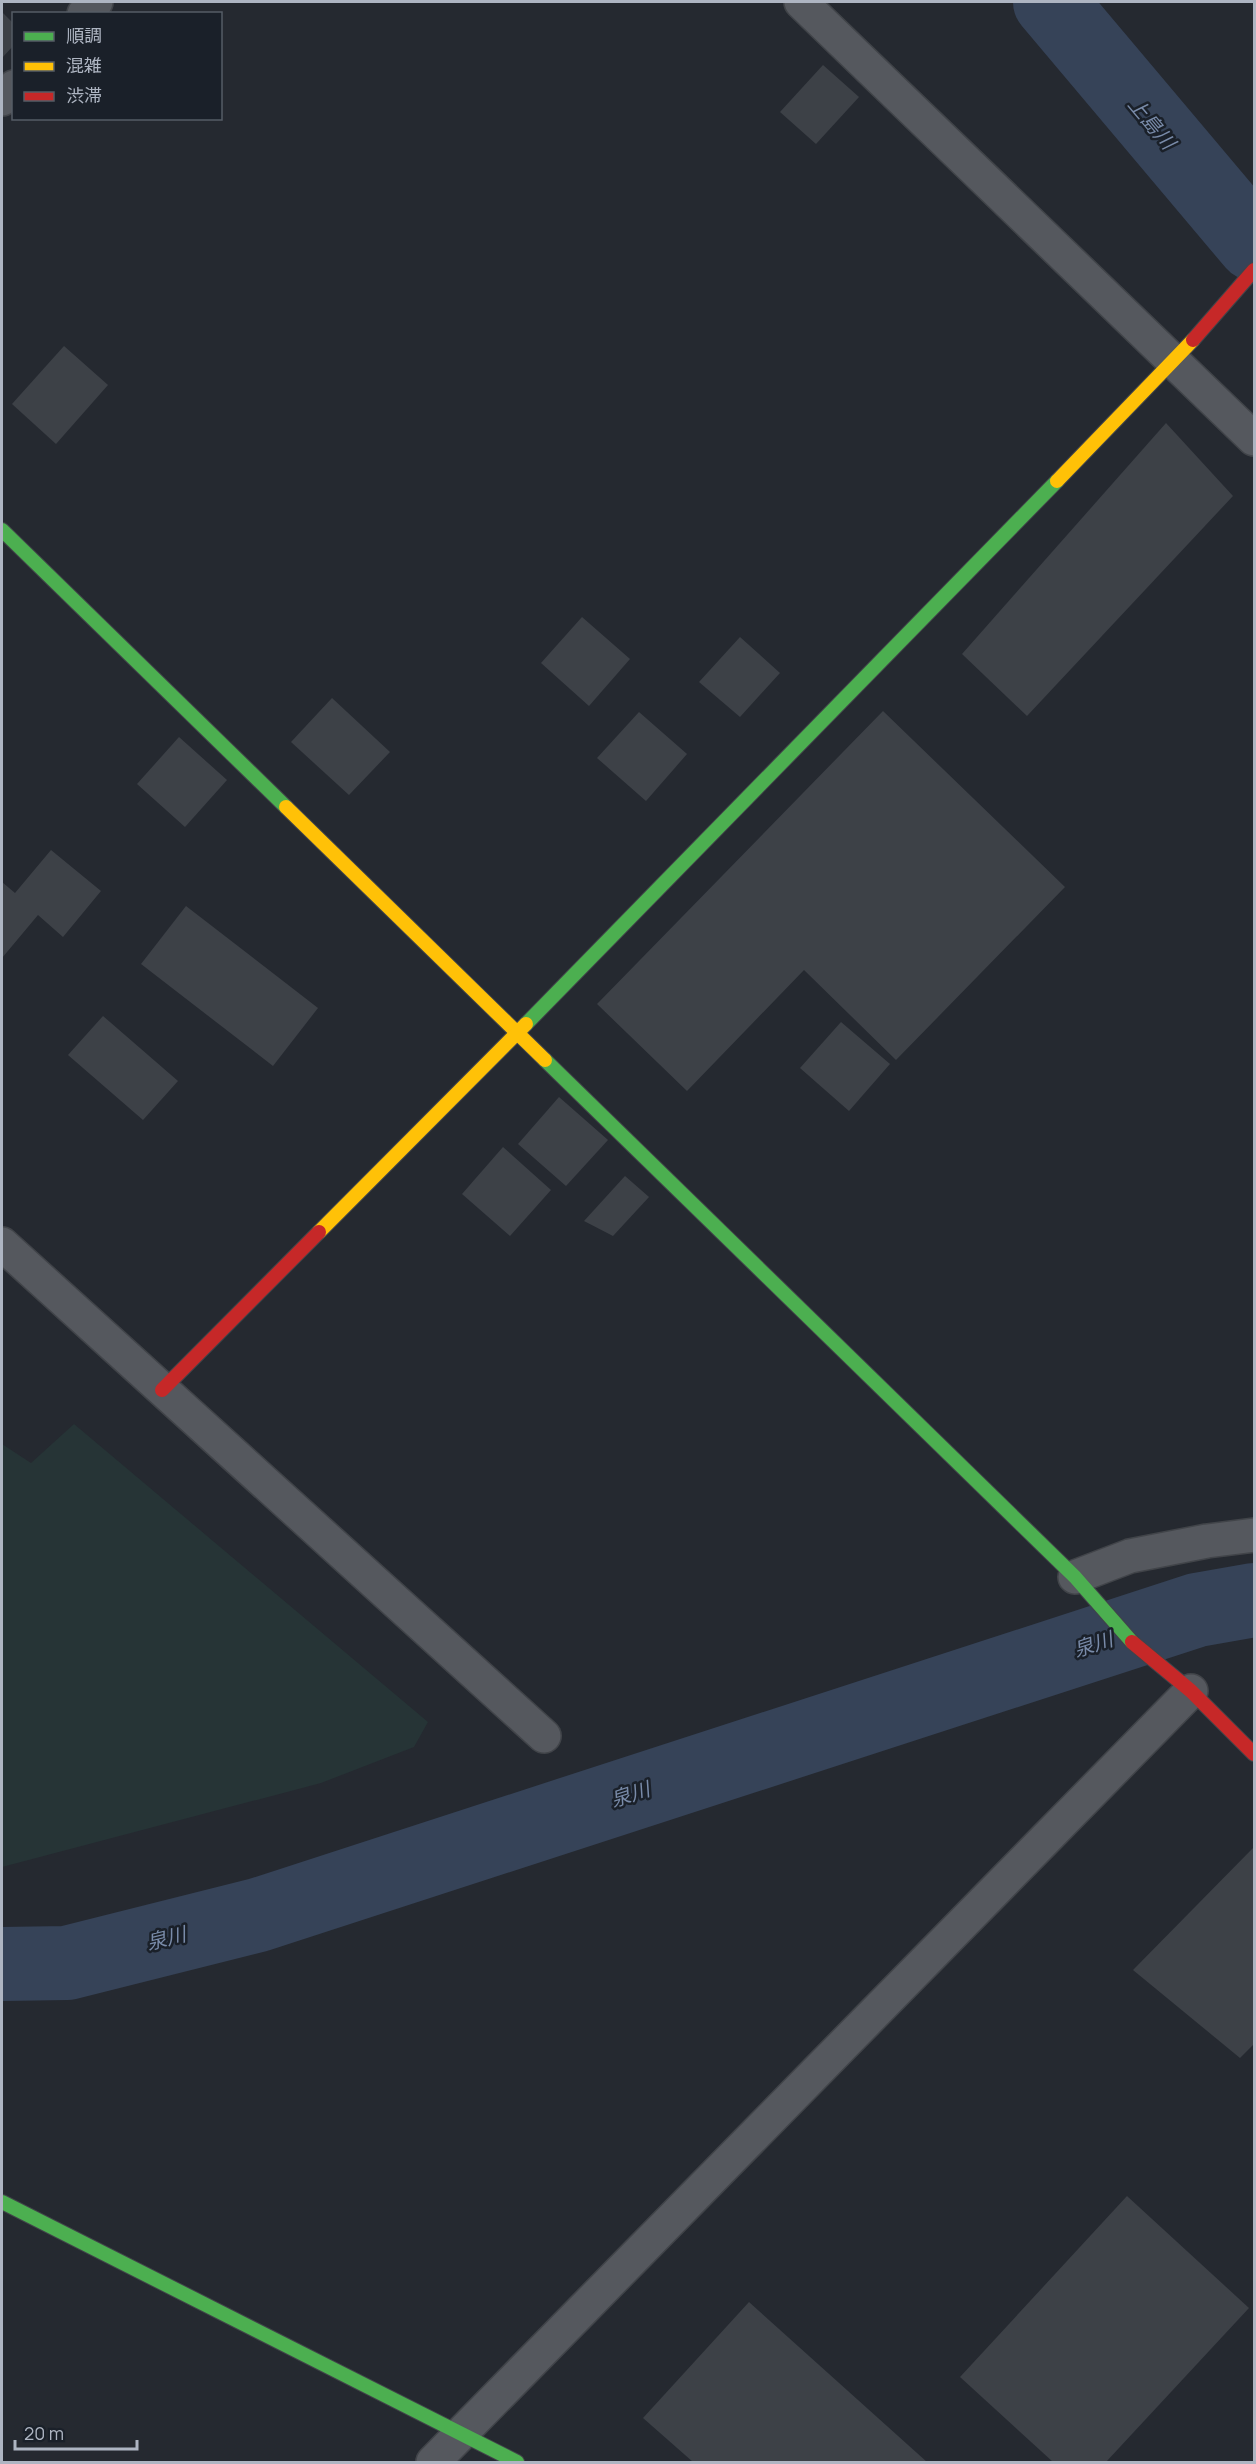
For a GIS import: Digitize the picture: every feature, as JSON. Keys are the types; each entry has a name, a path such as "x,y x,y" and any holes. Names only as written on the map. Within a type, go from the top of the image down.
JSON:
{"street":[{"path":"801,2 1254,439"},
{"path":"162,1390 518,1032 1175,361 1254,270"},
{"path":"2,530 1075,1577 1139,1650 1191,1691 1254,1754"},
{"path":"2,1244 544,1736"},
{"path":"1075,1577 1130,1556 1207,1541 1254,1535"},
{"path":"433,2463 1191,1691"},
{"path":"2,2202 517,2463"}],"shaded area":[{"path":"74,1424 428,1722 414,1747 321,1783 2,1867 2,1444 31,1463"}],"building":[{"path":"2,12 12,22 12,47 2,58"},
{"path":"823,65 859,97 816,144 780,112"},
{"path":"64,346 108,385 56,444 12,404"},
{"path":"1166,423 1233,496 1027,716 962,654"},
{"path":"582,617 630,659 589,706 541,663"},
{"path":"740,637 780,673 740,717 699,682"},
{"path":"332,698 390,752 349,795 291,742"},
{"path":"883,711 1065,887 896,1060 804,970 687,1091 597,1004"},
{"path":"639,712 687,754 646,801 597,758"},
{"path":"179,737 227,780 185,827 137,784"},
{"path":"51,850 101,891 63,937 38,915 2,958 2,882 15,893"},
{"path":"186,906 318,1008 273,1066 141,964"},
{"path":"103,1016 178,1081 143,1120 68,1055"},
{"path":"841,1022 890,1064 849,1111 800,1068"},
{"path":"559,1097 608,1140 566,1186 518,1144"},
{"path":"503,1147 551,1190 510,1236 462,1194"},
{"path":"625,1176 649,1197 613,1236 584,1221"},
{"path":"1254,1847 1254,2044 1240,2058 1133,1970"},
{"path":"1127,2196 1249,2308 1106,2462 1053,2462 960,2377"},
{"path":"749,2302 927,2462 693,2462 643,2418"}],"waterway":[{"name":"上島川","path":"1050,2 1254,244"},
{"name":"泉川","path":"2,1964 67,1963 258,1915 1197,1610 1254,1600"}],"traffic: fast":[{"path":"526,1024 1057,481"},
{"path":"2,530 286,807"},
{"path":"545,1060 1075,1577 1132,1642"},
{"path":"2,2202 517,2462"}],"traffic: slow":[{"path":"1057,481 1193,340"},
{"path":"286,807 545,1060"},
{"path":"319,1232 526,1024"}],"traffic: jam":[{"path":"1193,340 1254,270"},
{"path":"162,1390 319,1232"},
{"path":"1132,1642 1191,1691 1254,1754"}]}
